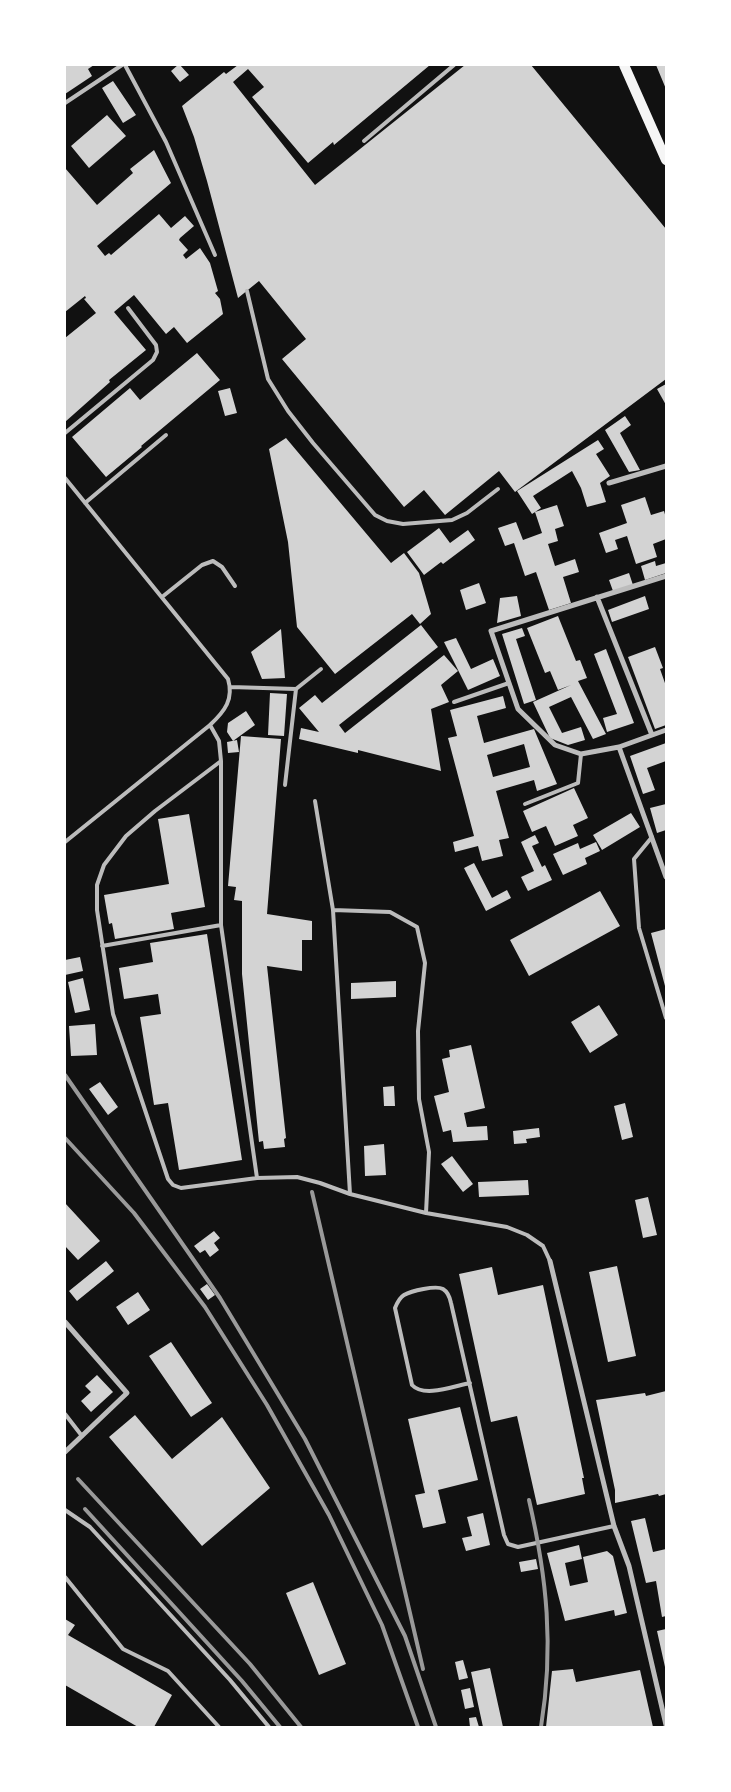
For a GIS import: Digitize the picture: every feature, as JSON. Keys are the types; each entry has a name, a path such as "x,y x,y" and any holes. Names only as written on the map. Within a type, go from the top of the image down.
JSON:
{"main road":[{"path":"624,65 666,160"}],"street":[{"path":"609,483 666,466"},
{"path":"666,576 491,631 518,709 555,745 581,754 619,747 666,730"},
{"path":"597,598 652,735"},
{"path":"619,747 666,877"},
{"path":"550,1261 614,1526 629,1566 666,1725"},
{"path":"65,1322 127,1393 65,1452"}],"lane":[{"path":"65,103 123,65 166,142 215,255"},
{"path":"364,141 454,65"},
{"path":"247,291 268,378 288,411 375,515 387,521 404,524 452,520 466,513 498,489"},
{"path":"65,433 153,360 157,352 156,345 128,308"},
{"path":"85,503 166,435"},
{"path":"65,478 223,671 231,687 228,706 210,725 65,842"},
{"path":"162,597 202,565 213,561 222,567 235,586"},
{"path":"231,687 296,689 321,669"},
{"path":"454,702 509,683"},
{"path":"285,785 296,689"},
{"path":"210,725 219,741 221,925 256,1178"},
{"path":"525,804 578,783 581,754"},
{"path":"220,760 126,836 104,865 97,884 97,910 113,1014 168,1179 173,1185 181,1188 256,1178 298,1177 350,1194 426,1213 507,1227 527,1234 542,1246 550,1261"},
{"path":"315,801 333,910 350,1194"},
{"path":"652,837 634,859 635,879 639,928 666,1018"},
{"path":"333,910 390,912 417,927 425,963 418,1031 419,1099 429,1152 426,1213"},
{"path":"102,946 221,925"},
{"path":"470,1383 429,1392 416,1390 412,1385 394,1308 403,1296 438,1287 445,1290 451,1303 470,1383 504,1535 508,1544 518,1547 614,1526"},
{"path":"65,1414 82,1436"},
{"path":"65,1510 90,1527 230,1680 269,1727"},
{"path":"65,1577 123,1649 168,1671 219,1727"}],"building":[{"path":"65,65 94,65 88,69 92,76 65,94"},
{"path":"178,65 189,75 180,82 171,71"},
{"path":"238,65 430,65 334,145 333,142 308,163 252,97 264,87 248,69 233,82 315,185 465,65 531,65 666,229 666,379 515,492 499,471 445,515 424,490 404,507 282,359 306,339 259,281 238,298 207,181 194,137 182,106 224,72 226,74"},
{"path":"656,65 666,65 666,89"},
{"path":"113,81 136,115 123,123 102,88"},
{"path":"107,115 126,136 89,168 71,146"},
{"path":"154,150 171,183 97,246 105,256 109,253 111,255 159,214 171,228 185,216 194,226 179,240 188,250 183,255 186,259 200,248 210,263 218,291 215,293 220,299 223,314 187,343 174,327 166,334 134,295 114,312 146,350 109,380 110,382 65,422 65,338 96,313 84,299 86,298 85,296 65,312 65,168 97,205 133,173 130,169"},
{"path":"197,353 220,380 106,477 72,437 130,388 140,400"},
{"path":"666,384 666,405 657,389"},
{"path":"230,388 237,413 225,416 218,391"},
{"path":"625,416 631,425 620,433 640,470 629,472 605,430"},
{"path":"286,438 391,563 404,553 419,573 431,614 420,624 412,614 335,674 297,627 288,542 269,449"},
{"path":"598,440 604,449 596,454 610,476 600,483 606,502 587,507 581,488 572,471 533,496 541,508 532,514 517,491"},
{"path":"645,497 651,515 664,511 666,518 666,539 653,544 657,557 636,564 627,536 615,540 618,549 606,553 599,533 627,523 621,505"},
{"path":"557,505 564,526 555,529 558,541 548,544 555,566 575,559 579,572 563,577 571,603 549,610 536,572 525,576 514,543 505,546 498,528 516,522 523,540 542,533 535,512"},
{"path":"439,528 450,543 468,530 475,540 443,564 441,562 424,575 407,552"},
{"path":"655,561 656,566 666,563 666,573 645,580 641,566"},
{"path":"629,573 633,585 613,591 609,580"},
{"path":"479,583 486,603 466,610 460,590"},
{"path":"517,596 521,616 497,623 500,598"},
{"path":"645,596 649,609 612,622 608,610"},
{"path":"558,616 576,661 580,660 587,678 578,681 606,734 593,739 571,697 549,707 562,733 581,727 585,740 568,745 550,738 533,702 571,685 558,690 550,671 545,673 527,628"},
{"path":"421,625 438,647 339,725 345,733 444,655 458,671 441,685 449,702 431,709 441,771 358,750 358,753 299,739 301,728 319,732 299,708 315,695 322,703"},
{"path":"522,628 525,636 516,639 536,700 524,704 502,634"},
{"path":"281,629 285,678 262,679 251,652"},
{"path":"456,638 471,669 493,659 500,676 468,690 444,642"},
{"path":"655,647 663,668 660,669 666,686 666,725 655,729 628,657"},
{"path":"606,649 634,723 607,732 603,718 617,714 594,654"},
{"path":"270,693 287,694 284,736 268,735"},
{"path":"503,696 506,708 477,716 484,743 534,729 557,784 537,791 534,780 496,791 509,838 499,840 503,856 482,861 478,846 455,852 453,842 474,836 448,738 457,736 450,710","holes":["524,744 530,767 493,777 487,755"]},
{"path":"246,711 255,725 233,741 227,732 228,723"},
{"path":"241,736 281,739 267,914 312,921 312,940 302,940 302,971 267,966 286,1138 284,1139 285,1147 264,1149 263,1141 259,1142 242,974 242,901 234,900 236,887 228,886"},
{"path":"237,740 239,752 228,753 227,742"},
{"path":"666,743 666,761 647,768 655,790 643,794 630,756"},
{"path":"574,788 588,818 573,825 578,836 555,846 546,826 532,832 523,811"},
{"path":"666,804 666,830 657,833 650,808"},
{"path":"631,813 640,827 602,850 593,835"},
{"path":"189,814 205,907 171,913 174,929 115,939 112,923 109,924 104,895 169,884 158,819"},
{"path":"535,835 539,843 532,846 542,867 545,865 552,880 528,891 521,877 534,871 521,842"},
{"path":"596,842 600,851 585,858 587,864 563,875 553,854 578,843 580,849"},
{"path":"474,863 492,898 507,890 511,898 486,911 464,868"},
{"path":"600,891 620,926 529,976 510,940"},
{"path":"666,929 666,986 665,986 651,933"},
{"path":"207,934 242,1160 179,1170 168,1103 154,1105 140,1017 161,1014 158,994 124,999 119,968 153,962 150,943"},
{"path":"80,957 83,971 65,975 65,960"},
{"path":"83,978 90,1010 75,1013 68,982"},
{"path":"396,981 396,997 351,999 351,983"},
{"path":"599,1005 618,1035 590,1053 571,1022"},
{"path":"95,1024 97,1055 71,1056 69,1026"},
{"path":"471,1045 485,1108 464,1113 467,1127 487,1126 488,1140 453,1142 451,1130 443,1132 434,1096 449,1092 442,1059 450,1057 449,1050"},
{"path":"100,1082 118,1107 108,1115 89,1089"},
{"path":"394,1086 395,1106 384,1106 383,1087"},
{"path":"625,1103 633,1137 622,1140 614,1106"},
{"path":"539,1128 540,1137 526,1139 527,1143 514,1144 513,1131"},
{"path":"384,1144 386,1175 365,1176 364,1146"},
{"path":"452,1156 473,1184 463,1192 441,1164"},
{"path":"528,1180 529,1195 479,1197 478,1182"},
{"path":"648,1197 657,1235 643,1238 635,1200"},
{"path":"65,1203 100,1241 78,1260 65,1246"},
{"path":"214,1231 220,1238 214,1243 219,1250 210,1257 205,1250 200,1253 194,1246"},
{"path":"106,1261 114,1271 77,1301 69,1291"},
{"path":"617,1266 636,1356 608,1362 589,1272"},
{"path":"492,1267 498,1295 543,1285 584,1478 582,1478 585,1494 537,1505 517,1416 491,1422 459,1274"},
{"path":"207,1284 215,1295 208,1300 200,1289"},
{"path":"138,1292 150,1310 128,1325 116,1307"},
{"path":"171,1342 212,1403 191,1417 149,1356"},
{"path":"97,1375 113,1392 91,1412 81,1401 91,1392 85,1386"},
{"path":"666,1391 666,1494 615,1503 615,1490 596,1400 645,1393 646,1396"},
{"path":"460,1407 478,1480 438,1490 446,1523 423,1528 415,1495 425,1493 408,1419"},
{"path":"135,1415 172,1459 222,1417 270,1488 202,1546 109,1437"},
{"path":"483,1513 490,1545 466,1551 462,1538 472,1536 467,1517"},
{"path":"645,1518 653,1552 666,1549 666,1616 662,1617 656,1581 646,1583 631,1521"},
{"path":"579,1545 582,1559 565,1563 570,1586 588,1582 583,1557 607,1551 613,1556 627,1613 615,1616 614,1610 565,1621 547,1553"},
{"path":"536,1559 538,1569 521,1572 519,1562"},
{"path":"313,1582 346,1664 319,1675 286,1593"},
{"path":"65,1619 75,1625 68,1635 172,1695 154,1727 138,1727 65,1685"},
{"path":"666,1629 666,1667 665,1667 657,1631"},
{"path":"463,1660 468,1678 459,1680 455,1662"},
{"path":"490,1668 503,1727 483,1727 471,1672"},
{"path":"573,1669 576,1682 640,1670 653,1727 546,1727 552,1671"},
{"path":"470,1688 474,1707 465,1709 461,1690"},
{"path":"476,1717 479,1727 470,1727 469,1718"}],"railway":[{"path":"65,1075 220,1298 305,1439 405,1636 436,1727"},
{"path":"65,1138 134,1213 205,1307 267,1405 329,1515 382,1625 418,1727"},
{"path":"312,1192 423,1669"},
{"path":"78,1479 250,1664 301,1727"},
{"path":"529,1500 540,1557 547,1613 547,1669 541,1727"},
{"path":"85,1509 242,1681 280,1727"}]}
